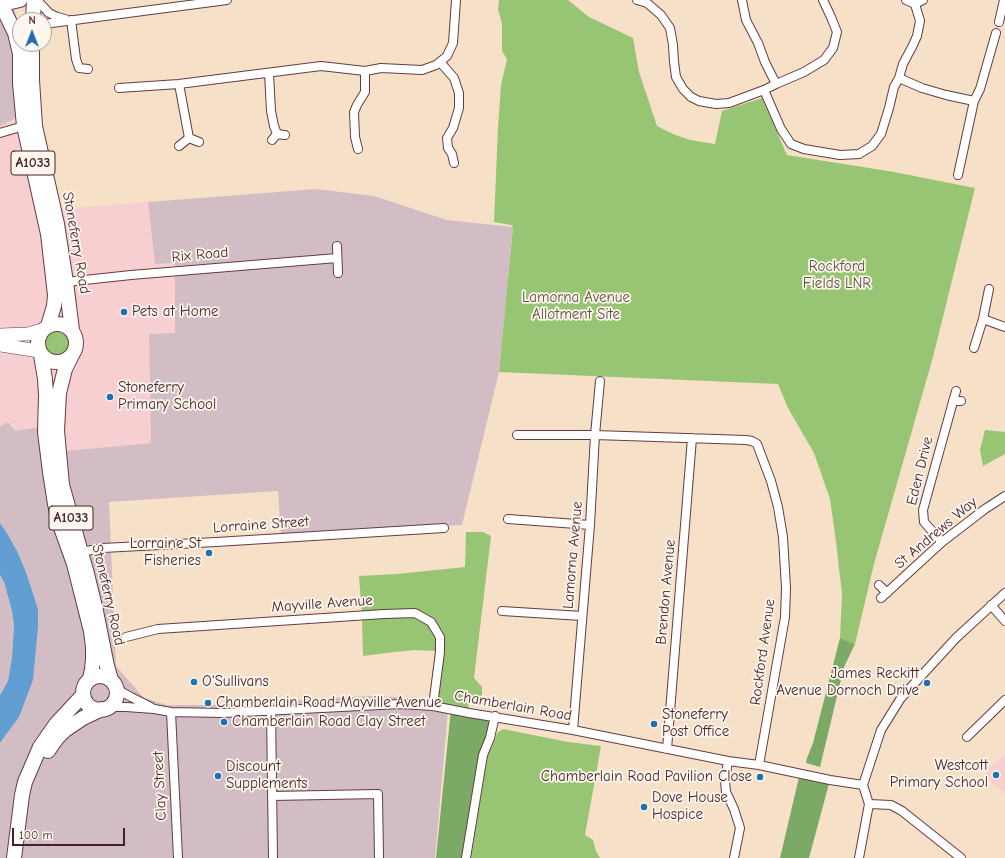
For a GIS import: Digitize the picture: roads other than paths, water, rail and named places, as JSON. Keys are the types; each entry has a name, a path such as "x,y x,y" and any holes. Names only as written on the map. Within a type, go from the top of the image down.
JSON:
{"highway":[{"name":"A1033","path":"0,2 20,0"},
{"path":"33,12 34,0"},
{"name":"Stoneferry Road","path":"0,2 15,33 20,54 20,83 24,126 48,234 55,295 54,306 45,328"},
{"name":"Stoneferry Road","path":"32,52 35,126 57,224 72,330"},
{"path":"54,324 60,324 72,330 75,335 76,346 72,355 68,359 63,362 51,361 46,359 40,353 38,340 39,335 45,328 54,324"},
{"name":"Stoneferry Road","path":"40,353 45,379 45,432 54,504 74,564 90,631 93,647 93,659 90,679"},
{"name":"Stoneferry Road","path":"72,355 65,369 59,393 57,431 62,485 96,611 103,649 114,683"},
{"path":"19,819 38,770 49,749 57,738 83,718 106,708 114,702 117,692 114,683 106,677 95,676 84,686 83,695 88,704 92,707 97,709 106,708"},
{"path":"14,858 25,782 40,747 56,724 83,695"}],"main road":[{"path":"0,335 28,334 45,328"},
{"path":"0,345 40,353"}],"street":[{"path":"37,0 49,13 57,17 71,20"},
{"path":"52,23 227,0"},
{"path":"119,88 179,84 321,66 365,71 381,68 422,70 436,66 447,56 453,43 456,0"},
{"path":"637,0 647,3 662,15 670,28 676,77 683,89 691,97 699,101 716,104 728,103 764,90 804,72 824,60 833,48 837,32 823,0"},
{"path":"742,0 746,20 776,84"},
{"path":"764,90 781,129 791,144 804,149 840,155 859,154 872,146 881,134 894,87 899,78 903,64 918,36 920,21 915,4 906,0"},
{"path":"915,4 922,0"},
{"path":"999,22 1004,0"},
{"path":"71,20 75,52 79,68 88,69"},
{"path":"958,175 974,101 980,89 996,33"},
{"path":"440,62 454,78 459,93 459,108 453,128 447,138 448,148 452,154 454,163"},
{"path":"358,149 355,137 354,112 366,92 365,71"},
{"path":"269,73 271,111 278,136"},
{"path":"899,78 922,88 974,101"},
{"path":"179,84 189,138"},
{"path":"0,133 24,126"},
{"path":"189,138 199,142"},
{"path":"179,146 189,138"},
{"path":"337,246 338,273"},
{"name":"Rix Road","path":"66,282 130,275 337,258"},
{"path":"974,348 983,319 989,289"},
{"path":"983,319 1005,327"},
{"name":"Lamorna Avenue","path":"573,730 600,381"},
{"name":"Eden Drive","path":"942,542 924,522 923,510 957,401 956,391"},
{"name":"Rockford Avenue","path":"517,435 595,435 746,440 757,444 771,481 778,507 783,537 786,588 785,617 759,765"},
{"name":"Brendon Avenue","path":"667,749 692,438"},
{"name":"St Andrews Way","path":"880,586 884,596 942,542 1005,496"},
{"path":"508,519 590,525"},
{"name":"Lorraine Street","path":"81,552 103,548 444,528"},
{"path":"859,858 869,804 863,785 881,730 901,698 956,638 1005,594"},
{"path":"991,605 1005,621"},
{"path":"502,611 582,616"},
{"name":"Mayville Avenue","path":"126,637 158,629 415,613 431,622 440,637 440,652 433,706"},
{"name":"Chamberlain Road","path":"114,683 122,692 154,709"},
{"path":"969,731 1005,700"},
{"name":"Chamberlain Road","path":"106,708 126,707 171,712 223,713 400,704 433,706 573,730 728,761 759,765 830,780 863,785"},
{"path":"272,710 273,858"},
{"name":"Clay Street","path":"171,712 178,858"},
{"path":"466,858 483,755 490,738 495,716"},
{"path":"728,761 725,781 726,792 734,809 740,828 734,858"},
{"path":"272,796 378,794 379,857"},
{"path":"869,804 891,805 902,811 961,858"},
{"path":"948,858 952,850"}],"water":[{"path":"0,523 17,551 26,572 38,609 38,627 33,680 19,717 0,743 0,695 8,681 12,657 14,626 12,611 4,582 0,575"}],"place":[{"name":"Pets at Home","path":"124,312"},
{"name":"Stoneferry Primary School","path":"110,397"},
{"name":"Lorraine St Fisheries","path":"209,553"},
{"name":"O'Sullivans","path":"194,682"},
{"name":"James Reckitt Avenue Dornoch Drive","path":"927,683"},
{"name":"Chamberlain Road Mayville Avenue","path":"208,703"},
{"name":"Chamberlain Road Clay Street","path":"224,722"},
{"name":"Stoneferry Post Office","path":"654,724"},
{"name":"Westcott Primary School","path":"996,775"},
{"name":"Discount Supplements","path":"218,776"},
{"name":"Chamberlain Road Pavilion Close","path":"760,777"},
{"name":"Dove House Hospice","path":"644,807"}],"park label":[{"name":"Rockford Fields LNR","path":"837,276"},
{"name":"Lamorna Avenue Allotment Site","path":"576,306"}]}
